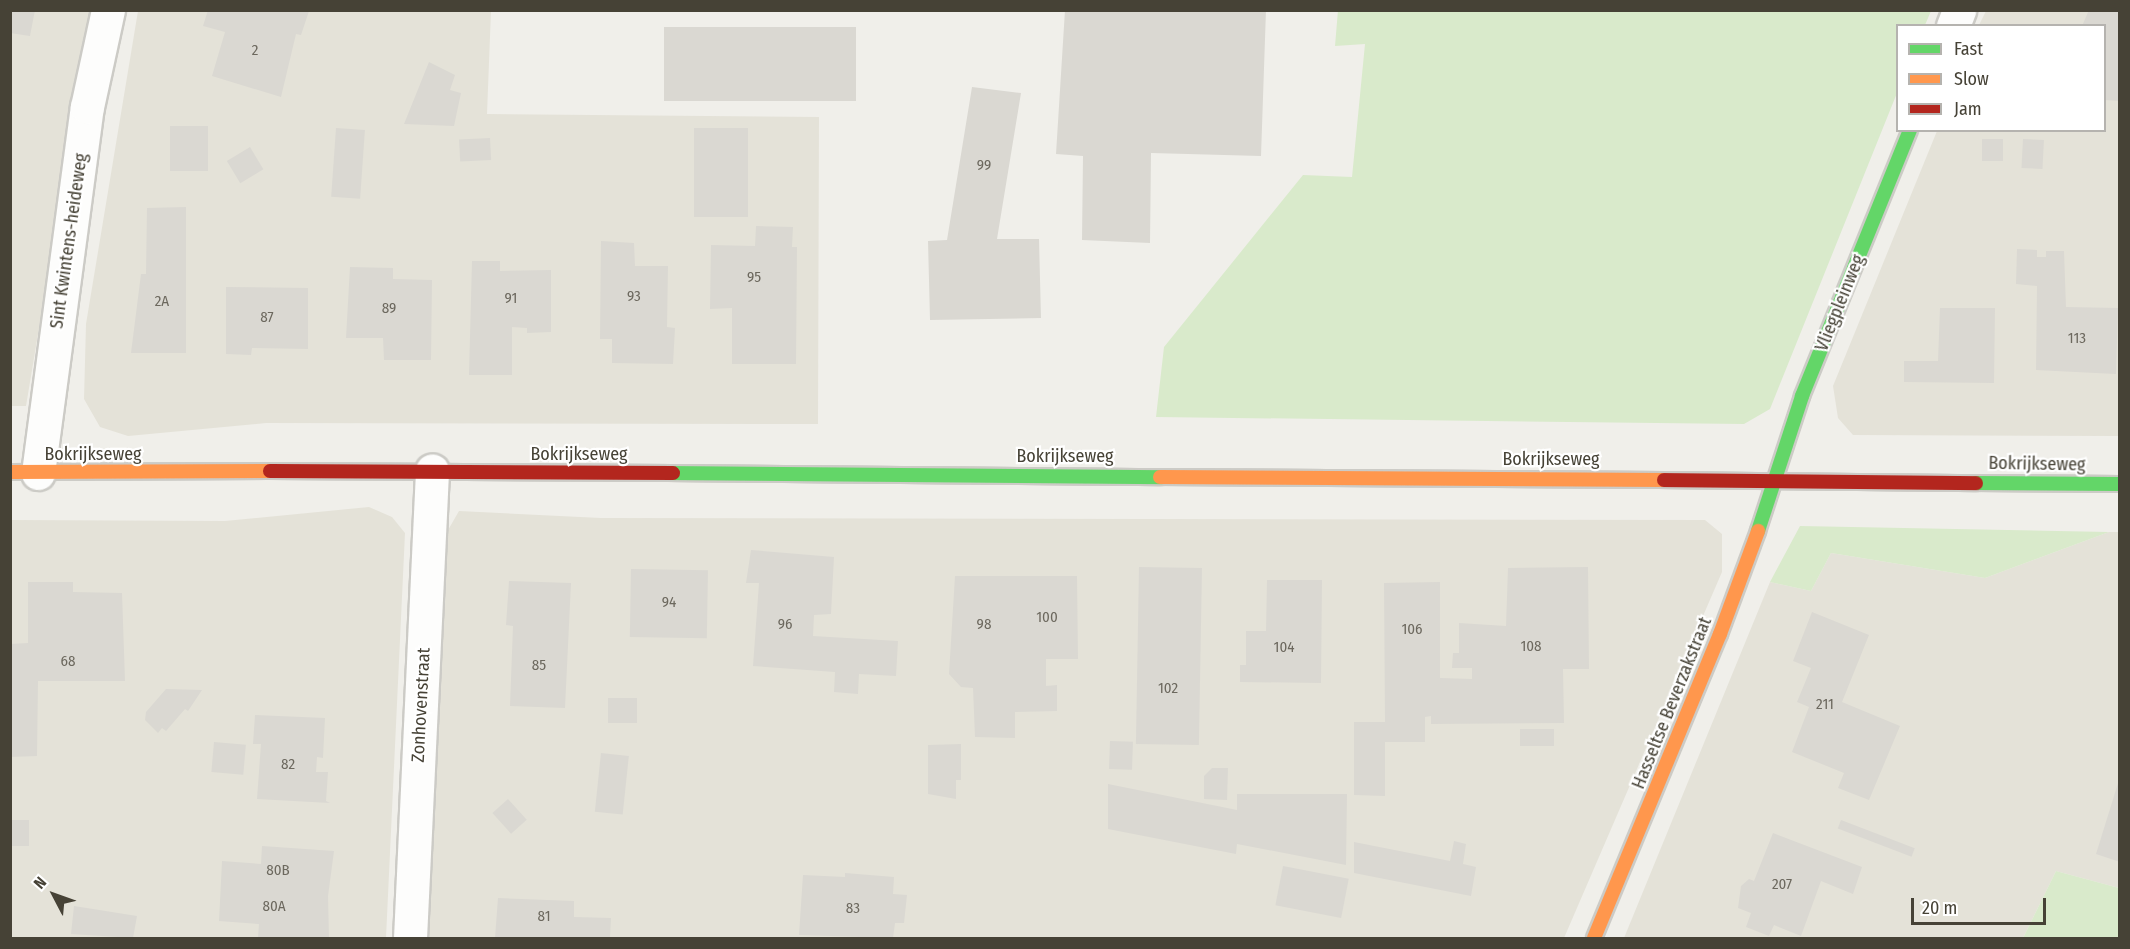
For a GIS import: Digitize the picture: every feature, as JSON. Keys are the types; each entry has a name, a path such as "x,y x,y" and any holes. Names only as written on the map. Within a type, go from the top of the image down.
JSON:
{"street":[{"name":"Sint Kwintens-heideweg","path":"24,472 87,107 108,10"},
{"name":"Vliegpleinweg","path":"1778,478 1802,396 1909,132"},
{"name":"Bokrijkseweg","path":"24,472 432,471 1778,478 2120,484"},
{"name":"Zonhovenstraat","path":"410,939 432,471"},
{"name":"Hasseltse Beverzakstraat","path":"1594,939 1720,634 1778,478"}],"shaded area":[{"path":"10,11 92,11 26,406 11,406"},
{"path":"138,11 491,11 487,114 819,117 818,424 266,423 128,436 100,427 84,399 86,324"},
{"path":"1986,11 2119,11 2119,436 1853,435 1838,418 1833,386 1937,132 2106,132 2106,24 1980,24"},
{"path":"369,507 392,517 405,533 386,938 11,938 11,520 225,521"},
{"path":"459,511 601,518 1705,520 1722,534 1722,572 1564,938 425,938 440,544"},
{"path":"2109,532 2119,532 2119,888 2056,871 2023,938 1624,938 1770,582 1811,591 1831,553 1985,578"}],"green space":[{"path":"1338,10 1931,10 1925,24 1896,24 1896,95 1770,409 1744,424 1156,417 1164,347 1303,175 1352,177 1365,44 1335,46"},
{"path":"1800,526 2109,532 1985,578 1831,553 1811,591 1770,582"},
{"path":"2056,871 2119,888 2119,938 2023,938"}],"building":[{"path":"10,10 35,10 30,36 10,33"},
{"path":"208,10 309,11 301,35 296,34 281,97 212,76 225,32 203,26"},
{"path":"1065,10 1266,10 1261,156 1151,153 1150,243 1082,240 1083,156 1056,154"},
{"path":"2089,10 2120,10 2120,101 2106,100 2106,24 2083,24"},
{"path":"664,27 856,27 856,101 664,101"},
{"path":"429,62 455,75 450,90 461,93 454,126 404,124"},
{"path":"972,87 1021,93 997,239 1039,239 1041,318 930,320 928,241 947,240"},
{"path":"170,126 208,126 208,171 170,171"},
{"path":"336,128 365,130 360,199 331,197"},
{"path":"694,128 748,128 748,217 694,217"},
{"path":"490,138 491,160 460,162 459,140"},
{"path":"1982,139 2003,139 2003,161 1982,161"},
{"path":"2023,139 2044,140 2042,169 2021,168"},
{"path":"250,147 263,169 240,183 227,161"},
{"path":"186,207 186,353 131,353 141,274 146,274 147,208"},
{"path":"756,226 793,227 792,247 797,247 796,364 732,364 732,308 710,309 711,245 755,246"},
{"path":"601,241 634,243 635,266 668,266 667,327 675,328 673,364 612,363 612,339 600,339"},
{"path":"2017,249 2037,250 2037,257 2046,257 2046,251 2064,251 2066,307 2118,308 2116,374 2036,370 2037,286 2016,284"},
{"path":"472,261 500,261 500,271 551,270 551,332 527,333 527,328 512,327 512,375 469,375"},
{"path":"350,267 393,268 393,279 432,280 431,360 384,360 383,338 346,338"},
{"path":"226,287 308,288 308,349 252,348 251,355 226,354"},
{"path":"1940,308 1995,308 1994,383 1904,382 1904,361 1938,361"},
{"path":"751,550 834,557 831,614 814,615 813,636 898,641 896,676 859,674 858,694 834,692 835,672 753,666 759,583 746,583"},
{"path":"1139,567 1202,568 1199,745 1136,744"},
{"path":"1588,567 1589,669 1563,669 1564,723 1431,724 1431,716 1425,717 1425,742 1385,742 1385,796 1354,795 1354,722 1385,722 1384,583 1440,582 1440,678 1472,679 1472,668 1452,668 1453,653 1459,653 1459,623 1506,626 1508,568"},
{"path":"631,569 708,570 707,638 630,637"},
{"path":"955,576 1077,576 1078,659 1046,659 1046,686 1057,685 1057,711 1015,712 1015,738 975,737 973,688 961,687 949,674"},
{"path":"1267,580 1322,580 1321,683 1240,682 1240,665 1246,665 1246,631 1266,631"},
{"path":"509,581 571,583 565,708 510,706 513,626 506,625"},
{"path":"28,582 73,582 73,592 122,593 125,681 38,681 37,756 10,757 10,644 28,643"},
{"path":"1812,612 1869,635 1842,702 1900,726 1869,800 1838,788 1844,773 1792,752 1809,707 1797,702 1811,668 1793,661"},
{"path":"166,689 202,690 188,711 185,709 166,731 162,728 158,733 145,720 146,712"},
{"path":"608,698 637,698 637,723 608,723"},
{"path":"255,715 325,718 323,758 317,757 316,772 328,772 326,801 330,803 257,799 261,744 253,744"},
{"path":"1520,729 1554,729 1554,746 1520,746"},
{"path":"1110,741 1133,742 1132,770 1109,769"},
{"path":"214,742 246,745 243,775 211,772"},
{"path":"961,744 961,780 956,780 956,799 928,794 928,745"},
{"path":"601,753 629,756 623,815 595,812"},
{"path":"1212,768 1228,768 1227,800 1204,799 1204,776"},
{"path":"2120,780 2120,862 2096,854"},
{"path":"1108,784 1237,810 1237,794 1347,794 1346,865 1237,844 1236,854 1108,829"},
{"path":"508,799 527,820 511,834 492,813"},
{"path":"10,820 29,820 29,846 10,846"},
{"path":"1841,820 1915,848 1912,857 1838,828"},
{"path":"1773,833 1862,867 1853,894 1821,881 1801,936 1774,925 1769,936 1746,927 1751,913 1738,908 1741,886 1749,879 1754,881"},
{"path":"1454,841 1466,844 1463,864 1476,867 1471,896 1354,873 1354,842 1450,861"},
{"path":"262,846 334,851 328,896 329,938 258,938 259,924 219,921 222,861 261,864"},
{"path":"1283,866 1349,879 1341,918 1275,905"},
{"path":"845,873 894,877 893,894 907,895 904,923 895,923 893,938 799,935 803,875 845,877"},
{"path":"498,898 574,901 574,917 611,918 610,938 495,938"},
{"path":"74,906 137,916 133,938 71,934"}],"traffic: fast":[{"path":"1758,531 1802,396 1909,132"},
{"path":"673,473 1160,477"},
{"path":"1976,483 2120,484"}],"traffic: slow":[{"path":"10,472 270,471"},
{"path":"1160,477 1664,480"},
{"path":"1594,938 1720,634 1758,531"}],"traffic: jam":[{"path":"270,471 673,473"},
{"path":"1664,480 1976,483"}]}
